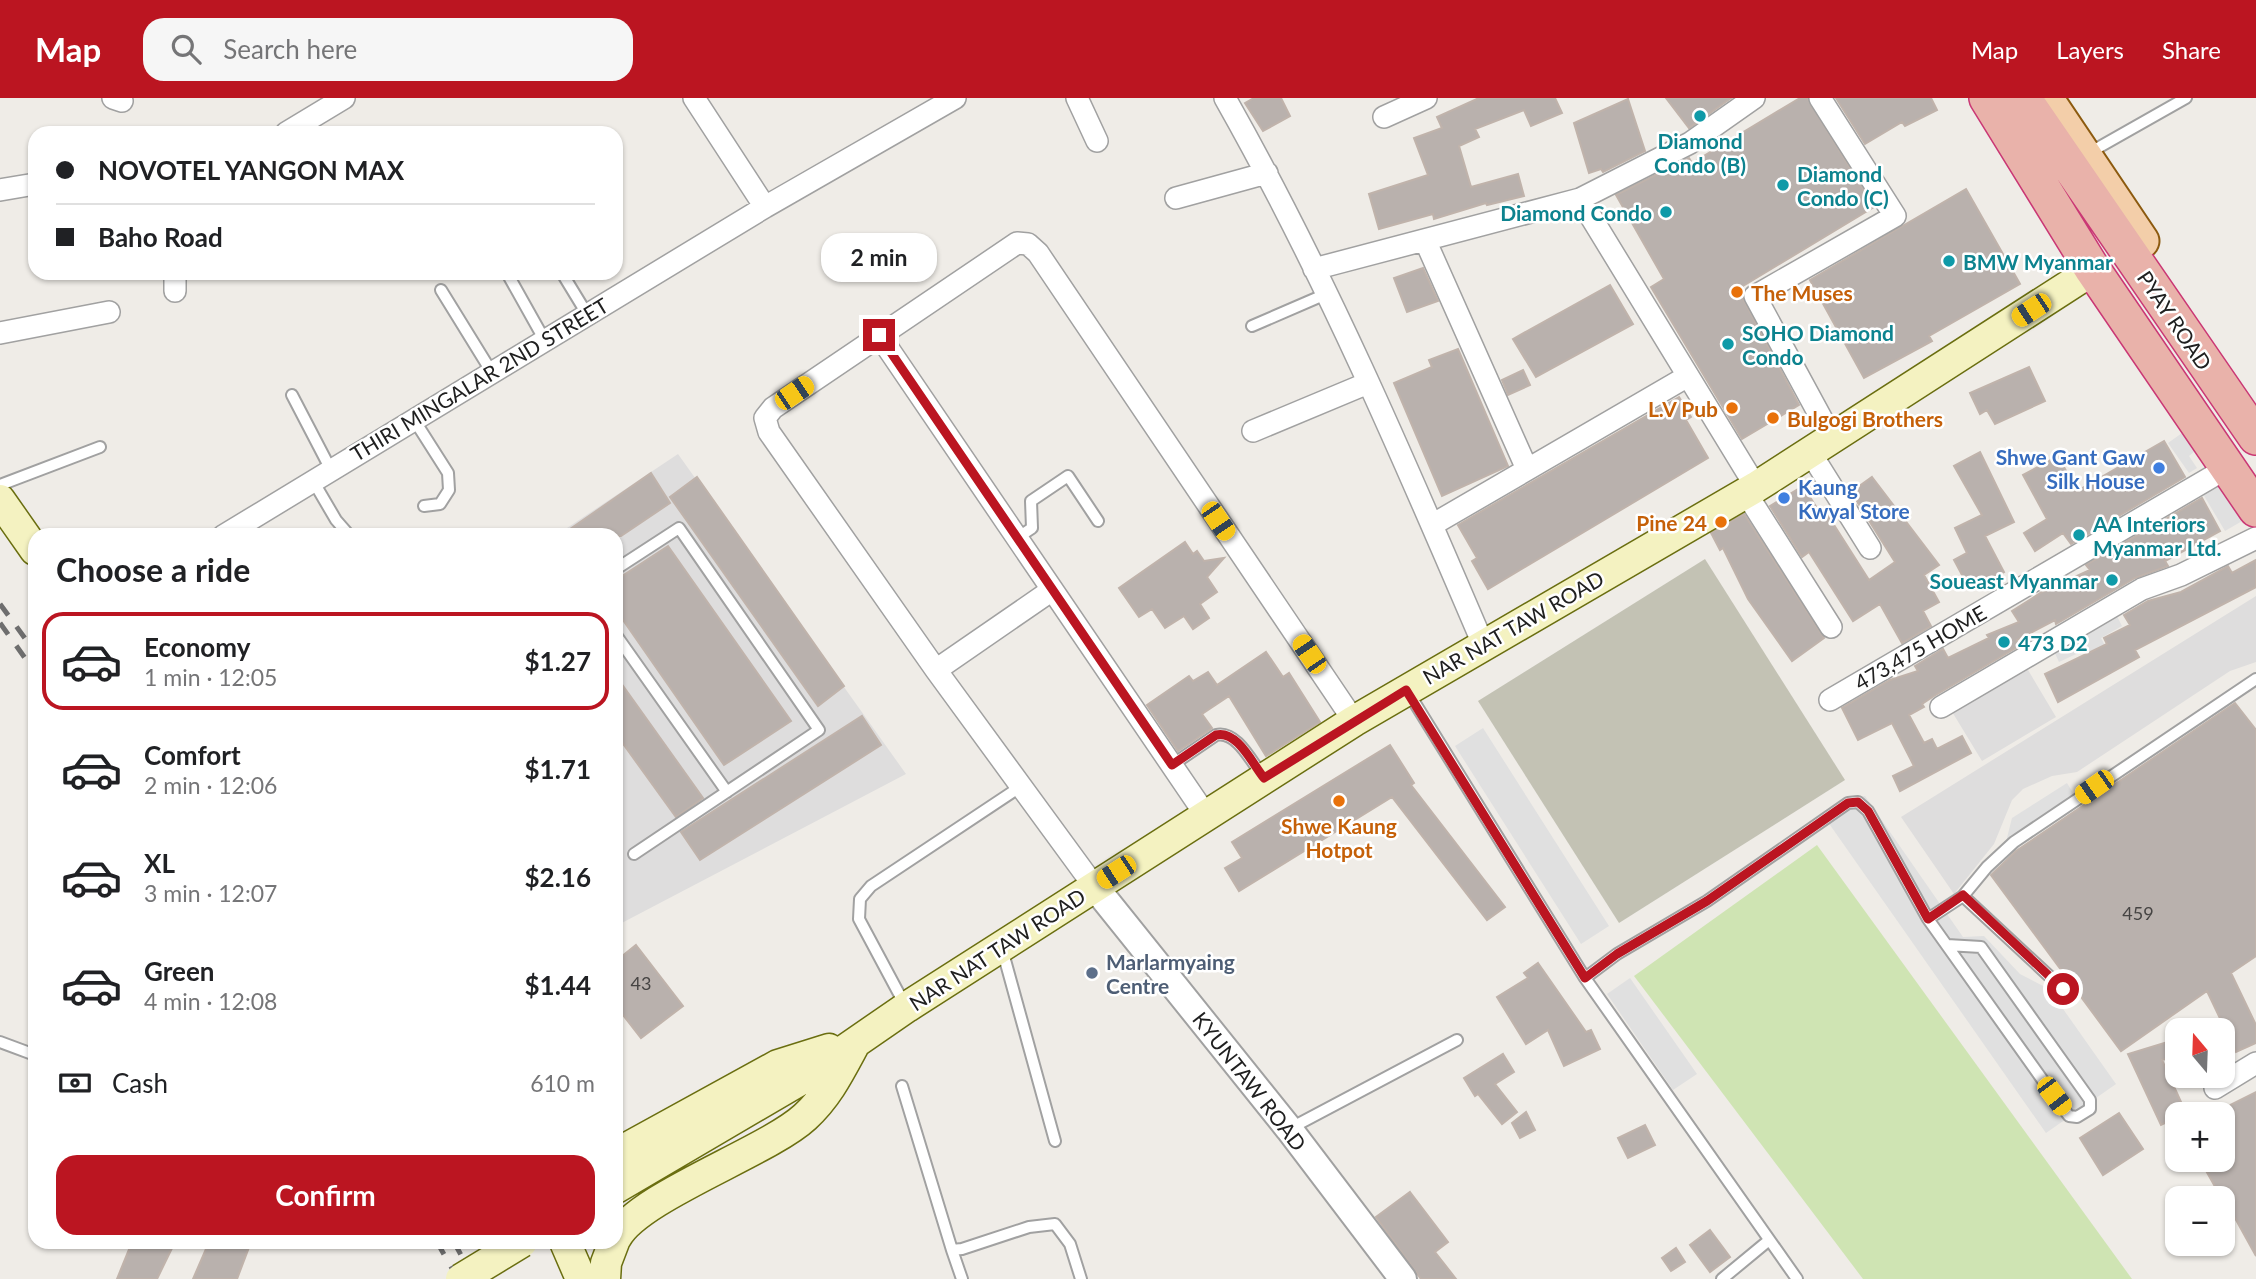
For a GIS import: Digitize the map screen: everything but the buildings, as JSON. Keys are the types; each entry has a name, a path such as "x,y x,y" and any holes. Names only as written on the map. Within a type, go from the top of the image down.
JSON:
{"highway":[{"name":"PYAY ROAD","path":"1995,99 2092,270 2256,509"},
{"name":"PYAY ROAD","path":"1995,99 2256,437"}],"main road":[{"name":"PYAY ROAD","path":"2046,98 2256,412"},
{"name":"NAR NAT TAW ROAD","path":"623,1184 807,1076 906,1007 1354,721 1751,490 2092,270"},
{"path":"0,500 28,540"},
{"path":"623,1150 778,1065 856,1040"},
{"path":"623,1232 645,1211 803,1119 831,1088 856,1040"},
{"path":"461,1279 510,1249"},
{"path":"568,1249 581,1279"},
{"path":"605,1279 606,1263 611,1249"}],"street":[{"path":"298,126 344,98"},
{"path":"694,98 765,208"},
{"name":"THIRI MINGALAR 2ND STREET","path":"235,528 491,371 955,98"},
{"path":"1077,98 1097,141"},
{"path":"1225,98 1267,173 1326,294 1432,525 1483,644"},
{"path":"1384,117 1426,98"},
{"path":"1314,269 1580,200 1690,143 1754,98"},
{"path":"1820,98 1895,216 1755,296 1870,548"},
{"path":"1176,198 1267,173"},
{"path":"0,190 28,185"},
{"path":"1580,200 1688,376 1831,627"},
{"path":"1425,240 1527,469"},
{"path":"1094,886 936,670 769,432 765,418 773,408 1017,243 1028,244 1038,253 1354,721"},
{"path":"0,334 109,313"},
{"path":"879,335 1205,814"},
{"path":"1432,525 1688,376"},
{"path":"1254,431 1368,383"},
{"name":"473,475 HOME","path":"1830,700 2227,468"},
{"path":"1941,707 2142,589 2181,575 2256,538"},
{"path":"936,670 1052,590"},
{"name":"KYUNTAW ROAD","path":"1094,886 1289,1129 1403,1279"},
{"path":"2235,1076 2256,1063"}],"lane":[{"path":"2085,155 2186,98"},
{"path":"511,280 544,340"},
{"path":"566,280 587,314"},
{"path":"441,290 491,371"},
{"path":"1252,326 1326,294"},
{"path":"292,395 336,520 343,528"},
{"path":"413,418 448,473 449,490 440,504 424,506"},
{"path":"0,485 100,447"},
{"path":"1017,538 1032,528 1031,501 1068,476 1098,521"},
{"path":"623,564 679,528 819,730 634,854"},
{"path":"623,645 727,792"},
{"path":"1928,919 1963,895 1987,867 2014,842 2256,679"},
{"path":"1406,690 1585,978 1797,1279"},
{"path":"1172,765 1223,733 1233,737 1264,778"},
{"path":"906,1007 859,919 860,899 871,886 1020,787"},
{"path":"1585,978 1617,954 1707,901 1848,803 1858,802 1868,811 1928,919 2069,1116 2077,1117 2090,1109 2090,1100 1981,947 1947,945"},
{"path":"1963,895 2063,989"},
{"path":"1001,946 1055,1141"},
{"path":"1289,1129 1457,1040"},
{"path":"0,1042 28,1052"},
{"path":"902,1086 962,1279"},
{"path":"952,1250 1029,1227 1055,1224 1070,1244 1081,1279"},
{"path":"1722,1279 1768,1241"}],"shaded area":[{"path":"2182,433 2195,451 2189,456 2197,468 2189,473 2168,443"},
{"path":"678,454 906,774 623,922 623,528 567,528"},
{"path":"2227,479 2249,517 2225,531 2203,494"},
{"path":"1705,559 1845,780 1619,923 1478,701"},
{"path":"2256,596 2256,662 2230,671 2077,772 2052,776 2023,789 2012,800 1994,844 1954,894 1901,817"},
{"path":"2116,614 2122,626 2101,638 2111,657 2096,665 2087,649 2059,662 2053,649"},
{"path":"2025,665 2056,717 1982,761 1951,710"},
{"path":"1483,728 1609,926 1581,944 1455,746"},
{"path":"2067,783 2075,796 2006,842 2012,818"},
{"path":"1865,796 1963,937 1984,936 2020,974 2049,989 2116,1084 2046,1133 1823,815 1848,799"},
{"path":"1630,978 1697,1074 1673,1090 1607,994"}],"green space":[{"path":"1817,845 2132,1279 1863,1279 1634,976"}],"railway":[{"path":"0,604 28,642"},
{"path":"0,623 28,662"},
{"path":"441,1249 458,1279"},
{"path":"458,1249 474,1279"}],"place":[{"name":"Diamond Condo (B)","path":"1700,116"},
{"name":"Diamond Condo (C)","path":"1783,185"},
{"name":"Diamond Condo","path":"1666,212"},
{"name":"BMW Myanmar","path":"1949,261"},
{"name":"The Muses","path":"1737,292"},
{"name":"SOHO Diamond Condo","path":"1728,344"},
{"name":"L.V Pub","path":"1732,408"},
{"name":"Bulgogi Brothers","path":"1773,418"},
{"name":"Shwe Gant Gaw Silk House","path":"2159,468"},
{"name":"Kaung Kwyal Store","path":"1784,498"},
{"name":"Pine 24","path":"1721,522"},
{"name":"AA Interiors Myanmar Ltd.","path":"2079,535"},
{"name":"Soueast Myanmar","path":"2112,580"},
{"name":"473 D2","path":"2004,642"},
{"name":"Shwe Kaung Hotpot","path":"1339,801"},
{"name":"Marlarmyaing Centre","path":"1092,973"}],"route":[{"path":"879,335 1172,765 1223,733 1233,737 1264,778 1406,690 1585,978 1617,954 1707,901 1848,803 1858,802 1868,811 1928,919 1963,895 2063,989"}]}
